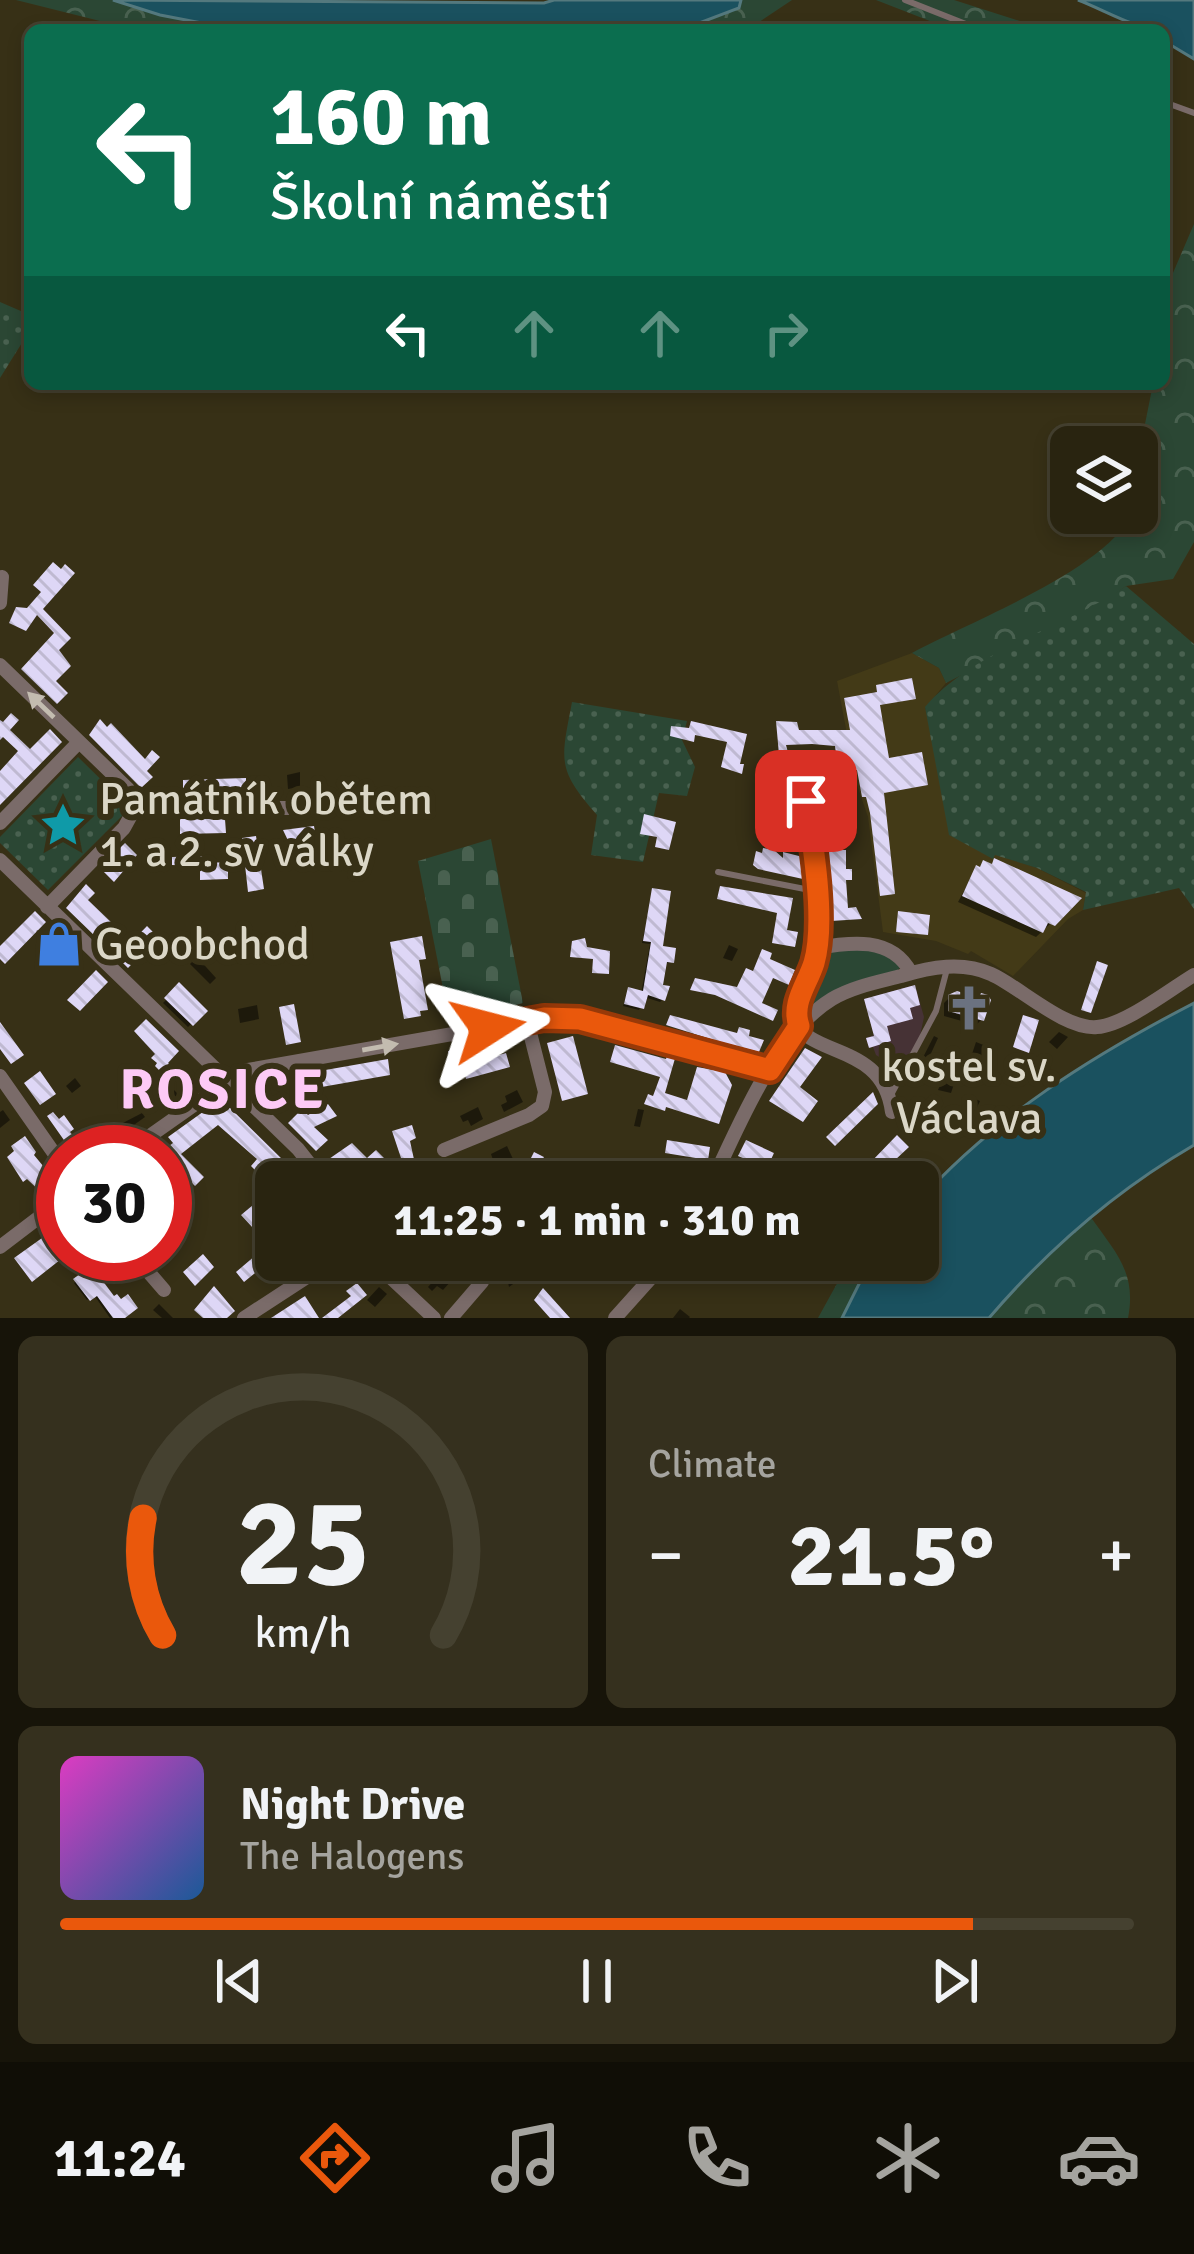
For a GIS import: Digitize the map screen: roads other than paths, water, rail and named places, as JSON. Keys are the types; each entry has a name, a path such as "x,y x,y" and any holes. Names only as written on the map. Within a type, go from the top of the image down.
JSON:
{"street":[{"path":"0,603 2,577"},
{"path":"0,665 128,789 135,808 124,828 47,907"},
{"path":"0,823 79,742"},
{"path":"799,1026 796,1006 816,948 816,892 806,801"},
{"path":"135,808 301,808"},
{"path":"0,860 308,1161"},
{"path":"816,948 844,942 870,944 899,957 911,973"},
{"path":"723,1161 770,1070 799,1026 844,993 948,966 986,972 1065,1018 1095,1028 1118,1020 1194,975"},
{"path":"164,1125 242,1071 556,1018 592,1021 770,1070"},
{"path":"444,1150 542,1106 545,1092 527,1021"},
{"path":"799,1026 865,1064 885,1083 891,1104"},
{"path":"0,1076 36,1127"},
{"path":"0,1247 36,1220"},
{"path":"156,1281 164,1290"},
{"path":"244,1318 301,1281"},
{"path":"394,1281 434,1318"},
{"path":"451,1318 482,1281"},
{"path":"615,1318 648,1281"}],"lane":[{"path":"905,0 965,24"},
{"path":"718,872 816,892"},
{"path":"891,1104 936,1011 948,966"}],"water":[{"path":"113,0 741,0 739,8 697,24 207,24"},
{"path":"1078,0 1194,0 1194,59 1170,45 1170,24 1132,23"},
{"path":"1194,1003 1194,1145 1084,1223 989,1318 842,1318 860,1281 939,1281 939,1180 1012,1115 1119,1044"}],"place":[{"name":"Památník obětem 1. a 2. sv války","path":"63,825"},
{"name":"Geoobchod","path":"59,944"},
{"name":"kostel sv. Václava","path":"969,1008"}],"district":[{"name":"ROSICE","path":"223,1089"}]}
